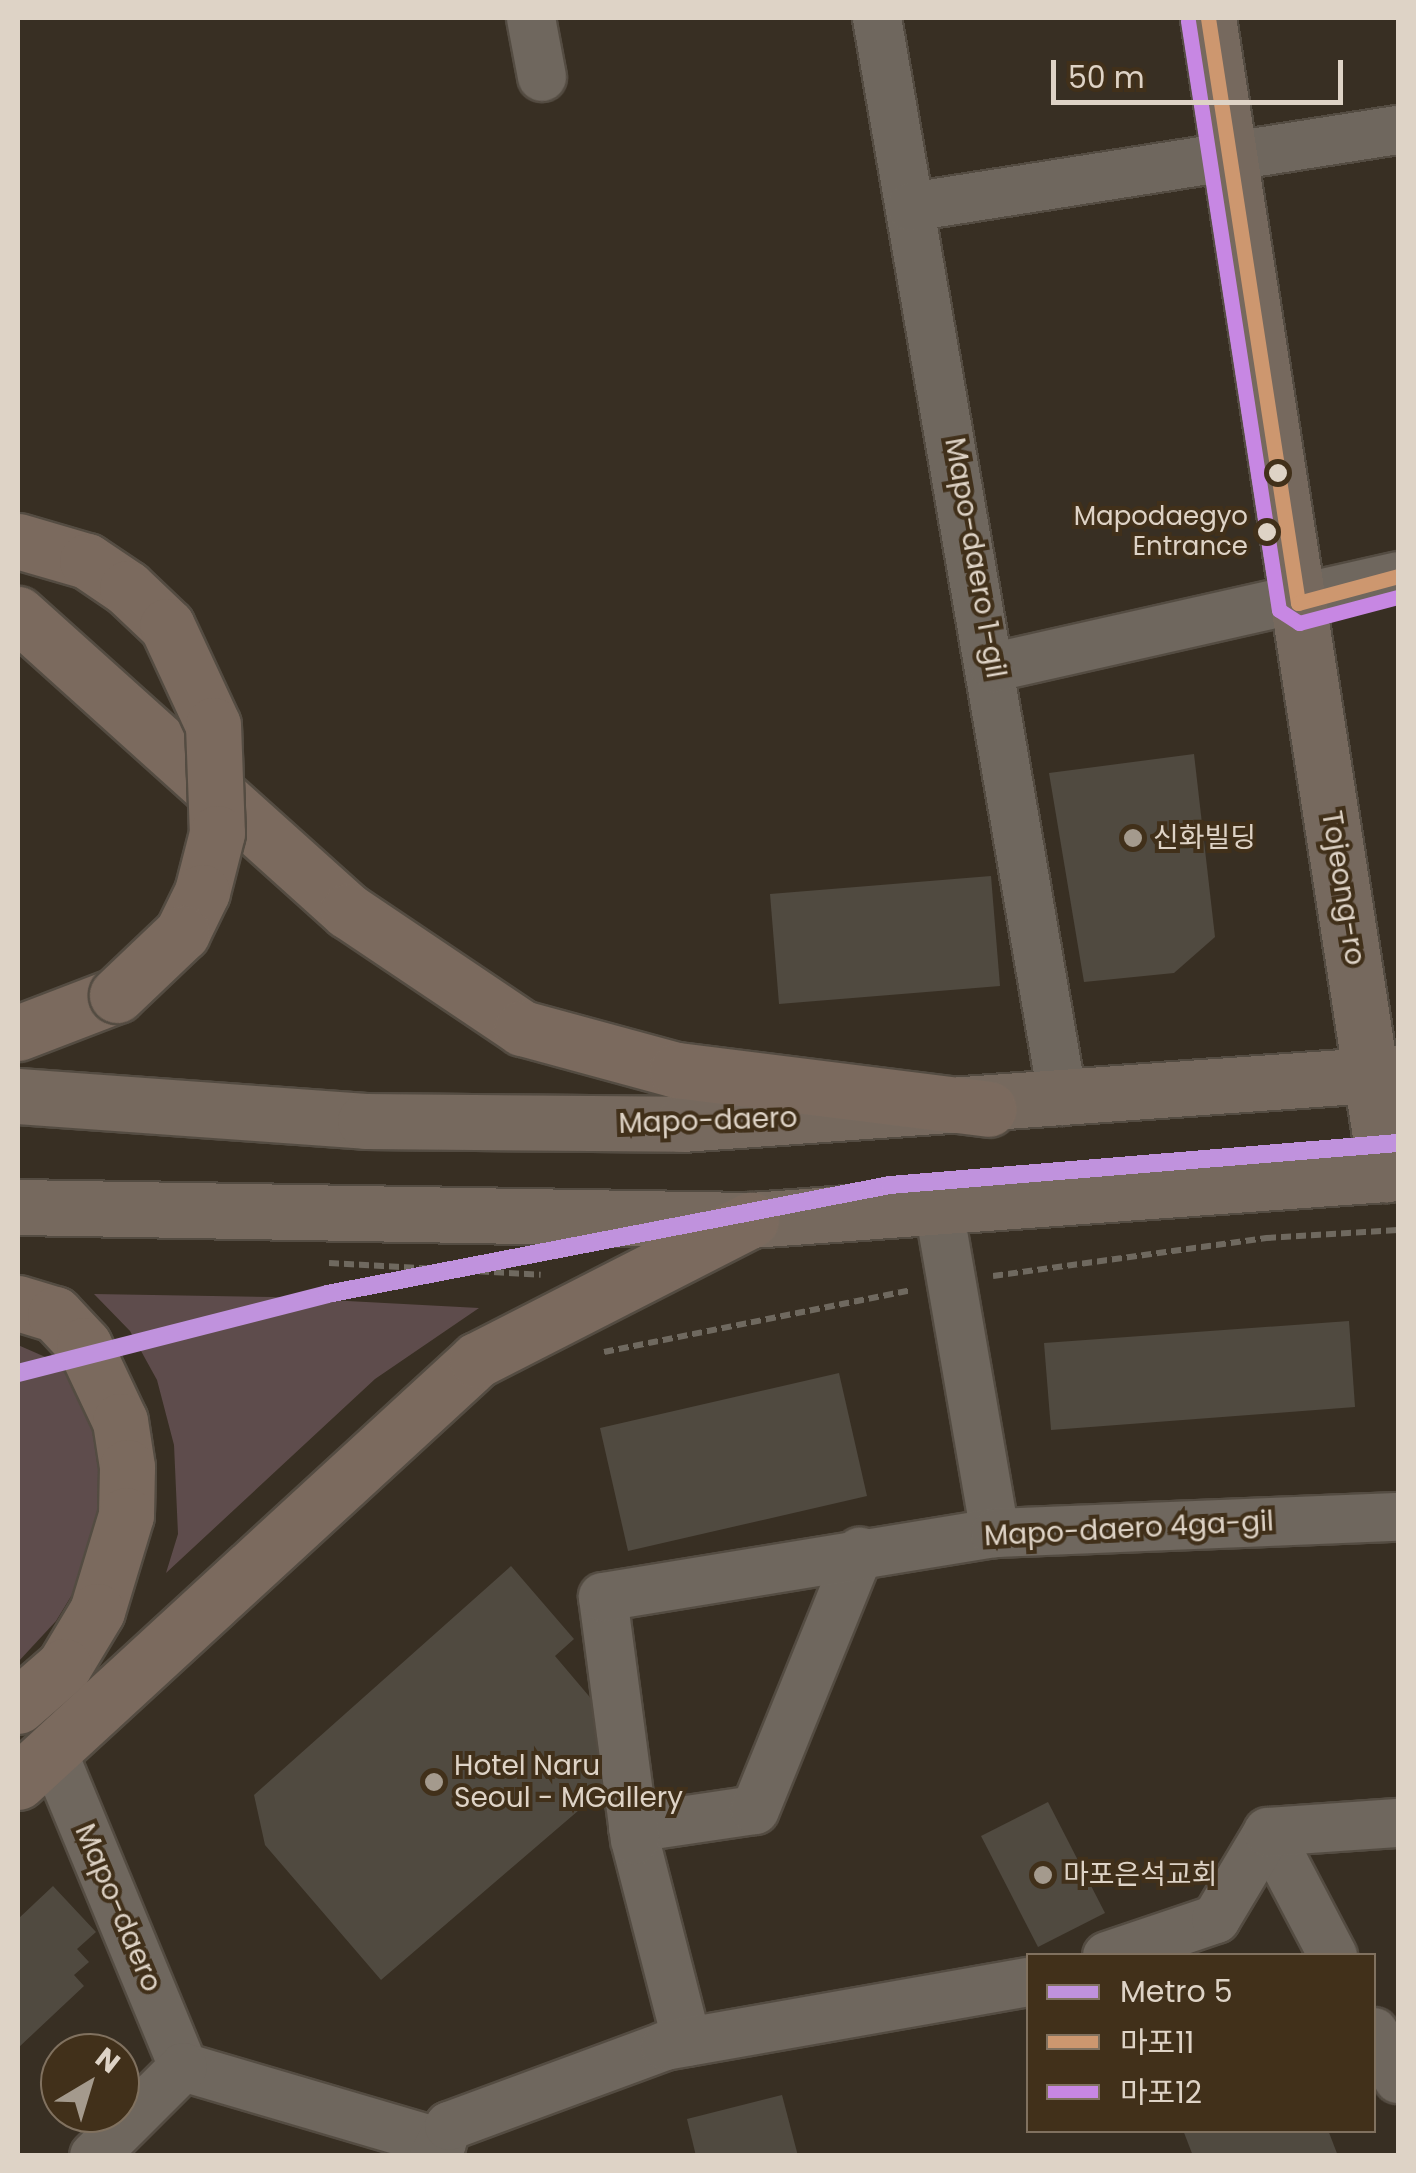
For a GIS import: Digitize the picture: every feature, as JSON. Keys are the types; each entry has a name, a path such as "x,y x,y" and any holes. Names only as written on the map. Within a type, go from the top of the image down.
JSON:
{"highway":[{"path":"18,541 87,561 127,588 167,626 214,725 217,834 202,892 182,933 117,995 18,1033"},
{"path":"18,614 348,911 522,1028 676,1070 989,1109"},
{"path":"29,1755 477,1360 751,1220"},
{"path":"18,1303 55,1314 84,1344 120,1420 126,1467 126,1514 97,1611 64,1666 18,1706"}],"main road":[{"name":"Tojeong-ro","path":"1208,18 1298,603 1386,1074 1392,1173"},
{"name":"Mapo-daero","path":"18,1096 364,1121 682,1124 989,1109 1386,1074"},
{"path":"18,1207 751,1220 1392,1173"}],"street":[{"path":"531,18 542,77"},
{"name":"Mapo-daero 1-gil","path":"877,18 995,667 1063,1100"},
{"path":"912,207 1232,160 1398,130"},
{"path":"995,667 1298,603 1398,576"},
{"path":"939,1209 995,1533"},
{"name":"Mapo-daero 4ga-gil","path":"687,2042 633,1828 604,1597 860,1552 995,1533 1398,1517"},
{"path":"633,1828 754,1810 860,1552"},
{"name":"Mapo-daero","path":"29,1755 184,2067"},
{"path":"1268,1832 1398,1823"},
{"path":"1117,1953 1216,1919 1268,1832"},
{"path":"1268,1832 1331,1953"},
{"path":"94,2156 184,2067 438,2149 450,2126 687,2042 1026,1982"},
{"path":"1376,2036 1398,2079"}],"path":[{"path":"604,1352 954,1281 1266,1238 1398,1230"},
{"path":"314,1262 563,1276"}],"shaded area":[{"path":"94,1294 272,1297 479,1308 375,1379 166,1573 178,1534 174,1445 157,1380 130,1331"},
{"path":"18,1345 75,1370 109,1474 95,1557 56,1621 18,1662"}],"building":[{"name":"신화빌딩","path":"1194,754 1215,937 1174,973 1084,982 1049,773"},
{"path":"991,876 1000,986 779,1004 770,894"},
{"path":"1349,1321 1355,1407 1051,1430 1044,1343"},
{"path":"839,1373 867,1496 628,1551 600,1428"},
{"path":"511,1566 574,1639 555,1656 605,1715 614,1780 381,1980 265,1845 254,1795"},
{"name":"마포은석교회","path":"1048,1802 1105,1913 1038,1947 981,1836"},
{"path":"53,1886 96,1932 77,1949 89,1962 74,1975 84,1986 18,2048 18,1919"},
{"path":"782,2095 798,2156 696,2156 687,2119"},
{"path":"1184,2133 1329,2133 1338,2156 1193,2156"}],"metro line":[{"name":"5","path":"18,1373 327,1294 890,1185 1398,1143"}],"transit line":[{"name":"마포11","path":"1208,18 1298,603 1398,576"},
{"name":"마포12","path":"1188,21 1279,610 1299,623 1398,597"}],"place":[{"name":"Mapodaegyo Entrance","path":"1267,532"},
{"name":"신화빌딩","path":"1133,838"},
{"name":"Hotel Naru Seoul - MGallery","path":"434,1782"},
{"name":"마포은석교회","path":"1043,1875"}]}
